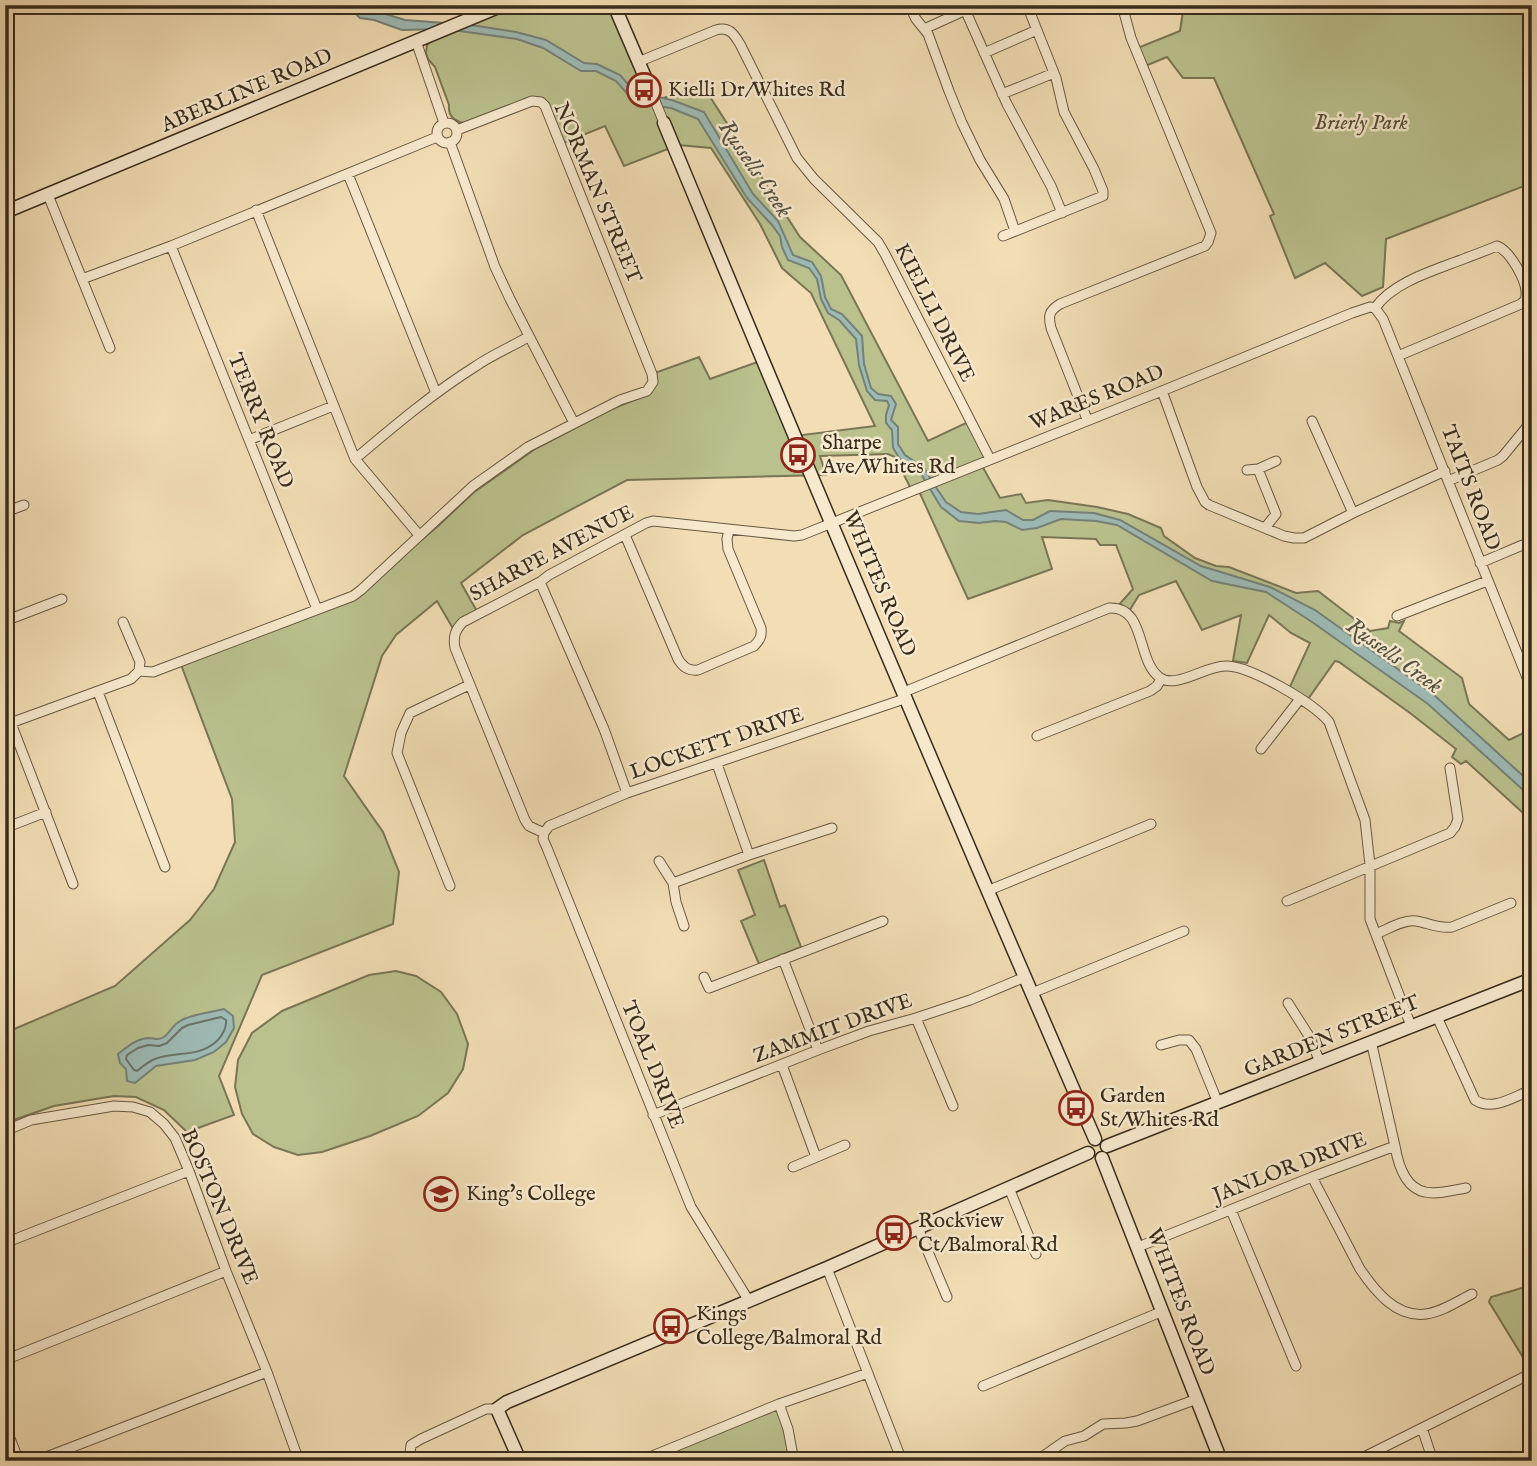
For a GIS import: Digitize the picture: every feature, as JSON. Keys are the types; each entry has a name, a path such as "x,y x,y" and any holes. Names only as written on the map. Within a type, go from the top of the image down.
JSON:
{"street":[{"name":"ABERLINE ROAD","path":"5,212 503,5"},
{"name":"WHITES ROAD","path":"614,5 987,891 1096,1139"},
{"path":"909,5 931,39 948,91 980,160 1000,192 1015,231"},
{"path":"924,29 964,8 977,5"},
{"path":"1003,236 1103,196 1094,169 1064,112 1054,73 1027,5"},
{"path":"1087,419 1051,328 1049,314 1060,304 1205,246 1211,233 1131,38 1122,5"},
{"path":"964,8 1002,94 1051,186 1062,213"},
{"name":"KIELLI DRIVE","path":"638,62 723,28 730,30 797,158 820,186 878,242 990,459"},
{"path":"984,53 1037,30"},
{"path":"416,41 444,123"},
{"path":"1002,94 1054,73"},
{"name":"NORMAN STREET","path":"457,130 532,101 541,102 545,106 653,381 647,391 620,400 574,423"},
{"path":"444,123 451,124 457,130 456,137 450,142 444,142 437,137 438,128 444,123"},
{"path":"82,279 171,246 437,137"},
{"path":"139,671 153,672 353,596 472,486 528,447 574,423 528,337 495,267 450,142"},
{"path":"348,174 436,393"},
{"path":"48,195 110,348"},
{"path":"256,211 355,459 419,535"},
{"name":"TERRY ROAD","path":"171,246 317,609"},
{"path":"1375,308 1399,286 1497,246 1504,248 1517,269 1526,291 1524,302 1398,356"},
{"name":"WARES ROAD","path":"832,524 1352,313 1375,308"},
{"name":"TAITS ROAD","path":"1375,308 1383,319 1531,686"},
{"path":"355,459 436,393 478,364 528,337"},
{"path":"1162,391 1196,487 1205,502 1293,538 1304,538 1353,513 1447,476 1498,460 1526,428 1532,425"},
{"path":"249,440 333,406"},
{"path":"1312,421 1353,513"},
{"path":"1247,470 1258,469 1276,461"},
{"path":"1258,469 1276,514 1265,528"},
{"path":"5,512 24,505"},
{"name":"SHARPE AVENUE","path":"544,833 529,826 525,820 469,685 453,641 459,627 481,612 653,521 794,536 832,524"},
{"path":"625,535 678,659 692,671 754,646 762,636 728,549 729,530"},
{"path":"1480,563 1532,541"},
{"path":"1397,616 1488,581"},
{"path":"540,582 604,729 627,793"},
{"path":"5,621 62,599"},
{"name":"LOCKETT DRIVE","path":"544,833 549,826 627,793 717,764 905,695 1109,608 1123,609 1132,618 1150,667 1161,679"},
{"path":"73,884 8,724 131,679 139,671 140,662 122,622"},
{"path":"1037,736 1150,691 1161,679 1176,682 1216,667 1235,666 1248,670 1321,713 1334,733 1365,820 1370,865 1370,919 1412,1026"},
{"path":"450,886 397,752 401,733 410,713 469,685"},
{"path":"98,692 165,867"},
{"path":"1261,749 1300,699"},
{"path":"717,764 749,855"},
{"path":"1287,901 1450,833 1458,819 1450,768"},
{"path":"5,828 46,812"},
{"path":"987,891 1151,824"},
{"path":"673,883 832,828"},
{"name":"TOAL DRIVE","path":"544,833 543,839 696,1216 749,1301"},
{"path":"659,861 673,883 684,926"},
{"path":"1377,934 1414,920 1442,928 1451,927 1511,903"},
{"path":"704,977 710,992 783,959 883,921"},
{"path":"1032,993 1184,931"},
{"path":"783,959 818,1050"},
{"name":"ZAMMIT DRIVE","path":"653,1115 869,1031 970,1000 1025,976"},
{"name":"GARDEN STREET","path":"1105,1152 1371,1041 1532,979"},
{"path":"1288,1003 1309,1036 1320,1062"},
{"path":"1437,1017 1475,1100 1486,1105 1500,1103 1532,1090"},
{"path":"916,1018 953,1105"},
{"path":"1161,1045 1189,1040 1196,1049 1218,1103"},
{"name":"JANLOR DRIVE","path":"1138,1247 1395,1146 1371,1041"},
{"path":"782,1065 816,1157"},
{"name":"BOSTON DRIVE","path":"5,1131 52,1116 114,1106 133,1107 150,1112 164,1124 175,1138 189,1171 299,1461"},
{"path":"1096,1139 1103,1140 1105,1152 1094,1159 1088,1153 1087,1146 1096,1139"},
{"path":"793,1167 845,1145"},
{"path":"1395,1146 1404,1175 1412,1185 1424,1192 1435,1193 1466,1188"},
{"name":"WHITES ROAD","path":"1105,1152 1138,1247 1222,1461"},
{"path":"413,1461 410,1454 411,1445 421,1438 486,1409 497,1409 507,1402 827,1268 1088,1153"},
{"path":"5,1243 189,1171"},
{"path":"1312,1177 1360,1269 1397,1309 1426,1314 1472,1294"},
{"path":"1009,1188 1036,1254"},
{"path":"1231,1210 1296,1366"},
{"path":"918,1228 947,1297"},
{"path":"827,1268 902,1461"},
{"path":"5,1360 226,1271"},
{"path":"983,1386 1163,1311"},
{"path":"36,1461 267,1373"},
{"path":"640,1461 779,1404 868,1373"},
{"path":"1356,1461 1532,1373"},
{"path":"1033,1461 1065,1441 1084,1436 1103,1424 1137,1421 1198,1399"},
{"path":"779,1404 788,1429 794,1461"},
{"path":"497,1409 520,1461"},
{"path":"5,1426 19,1461"},
{"path":"1422,1428 1433,1461"}],"green space":[{"path":"518,5 609,5 650,102 703,86 800,237 841,275 928,441 968,422 988,460 981,464 1000,498 1021,494 1026,503 1048,500 1128,514 1161,528 1164,536 1195,558 1216,566 1229,567 1296,593 1318,591 1370,631 1388,628 1390,621 1404,621 1399,631 1462,678 1469,704 1509,740 1532,729 1532,735 1528,738 1529,753 1532,755 1532,821 1466,761 1461,764 1452,757 1456,749 1339,662 1335,661 1306,702 1288,691 1310,643 1291,633 1269,615 1247,663 1233,661 1241,615 1202,630 1176,581 1139,595 1128,613 1117,607 1133,589 1116,545 1100,545 1096,539 1042,537 1052,569 968,599 918,489 912,491 895,457 888,454 820,456 826,475 627,480 523,535 461,583 478,613 455,632 437,601 396,635 382,656 344,776 383,832 399,872 393,924 262,975 219,1076 234,1115 187,1132 164,1110 136,1097 114,1096 54,1106 5,1123 5,1033 115,986 190,920 214,889 235,842 232,799 180,662 357,593 437,527 473,493 535,449 609,410 647,395 652,374 699,357 710,379 763,360 795,436 875,426 811,293 782,268 760,224 711,148 678,145 624,166 605,126 561,144 541,102 464,123 452,117 435,67 428,59 427,45 455,29"},
{"name":"Brierly Park","path":"1184,5 1532,5 1532,183 1386,239 1383,287 1362,296 1325,263 1295,278 1270,216 1274,214 1214,78 1183,78 1167,57 1143,67 1135,49 1180,31"},
{"path":"764,860 780,907 785,905 801,947 759,964 741,921 755,915 738,870"},
{"path":"396,971 416,976 441,992 457,1014 468,1044 463,1069 448,1093 418,1116 322,1152 298,1155 274,1147 253,1134 242,1114 235,1087 238,1060 252,1033 282,1011 369,975"},
{"path":"1532,1285 1532,1372 1489,1302 1491,1297"},
{"path":"779,1404 794,1461 640,1461"}],"water":[{"path":"347,5 360,5 365,10 405,20 471,25 546,40 584,63 597,64 620,75 635,92 672,100 704,112 753,194 778,221 793,255 812,262 821,276 825,297 831,309 842,314 862,336 864,364 871,388 878,394 891,396 896,404 891,420 898,427 898,444 905,455 924,468 946,502 961,512 978,514 1006,510 1023,520 1033,520 1050,511 1094,513 1120,520 1201,566 1270,587 1315,610 1434,695 1532,784 1532,798 1428,704 1266,592 1212,581 1117,525 1061,519 1037,528 1022,530 1006,522 959,521 941,507 921,474 900,459 893,448 892,430 886,423 889,405 887,401 875,400 867,391 859,365 856,339 839,320 828,313 821,299 817,279 809,268 788,260 780,236 747,198 698,119 671,108 632,99 616,81 596,71 581,71 543,48 517,39 445,29 402,30 360,18"},
{"path":"224,1009 233,1016 234,1028 226,1042 214,1052 195,1060 156,1066 135,1083 127,1081 126,1069 120,1063 118,1054 144,1039 162,1038 184,1019"}],"place":[{"name":"Kielli Dr/Whites Rd","path":"644,90"},
{"name":"Sharpe Ave/Whites Rd","path":"798,455"},
{"name":"Garden St/Whites Rd","path":"1076,1108"},
{"name":"King's College","path":"441,1194"},
{"name":"Rockview Ct/Balmoral Rd","path":"894,1233"},
{"name":"Kings College/Balmoral Rd","path":"671,1326"}],"water label":[{"name":"Russells Creek","path":"755,169"},
{"name":"Russells Creek","path":"1394,656"}]}
